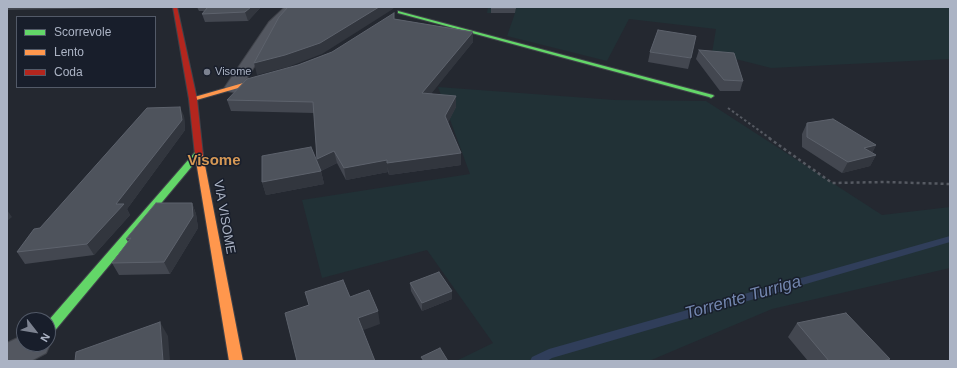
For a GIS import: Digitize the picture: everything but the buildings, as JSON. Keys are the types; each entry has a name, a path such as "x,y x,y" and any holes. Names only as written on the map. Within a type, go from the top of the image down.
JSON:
{"street":[{"name":"VIA VISOME","path":"175,7 193,99 200,153 236,361"},
{"path":"233,87 274,25 292,7"},
{"path":"398,12 711,96"},
{"path":"193,99 281,74"},
{"path":"56,321 200,153"},
{"path":"7,358 19,352"}],"path":[{"path":"711,96 832,183 885,182 950,184"}],"shaded area":[{"path":"488,7 950,7 950,59 771,68 712,53 716,29 629,19 607,61 507,36 515,13 487,13"},
{"path":"438,87 615,100 706,101 882,215 950,207 950,268 772,309 649,361 456,361 493,343 427,250 322,278 302,200 470,174"}],"waterway":[{"name":"Torrente Turriga","path":"536,361 549,354 950,239"}],"traffic: fast":[{"path":"400,12 711,96"},
{"path":"56,321 199,153"}],"traffic: slow":[{"path":"193,99 271,77"},
{"path":"199,155 236,361"}],"traffic: jam":[{"path":"175,7 193,99 199,155"}],"place":[{"name":"Visome","path":"207,72"}],"district":[{"name":"Visome","path":"214,161"}]}
